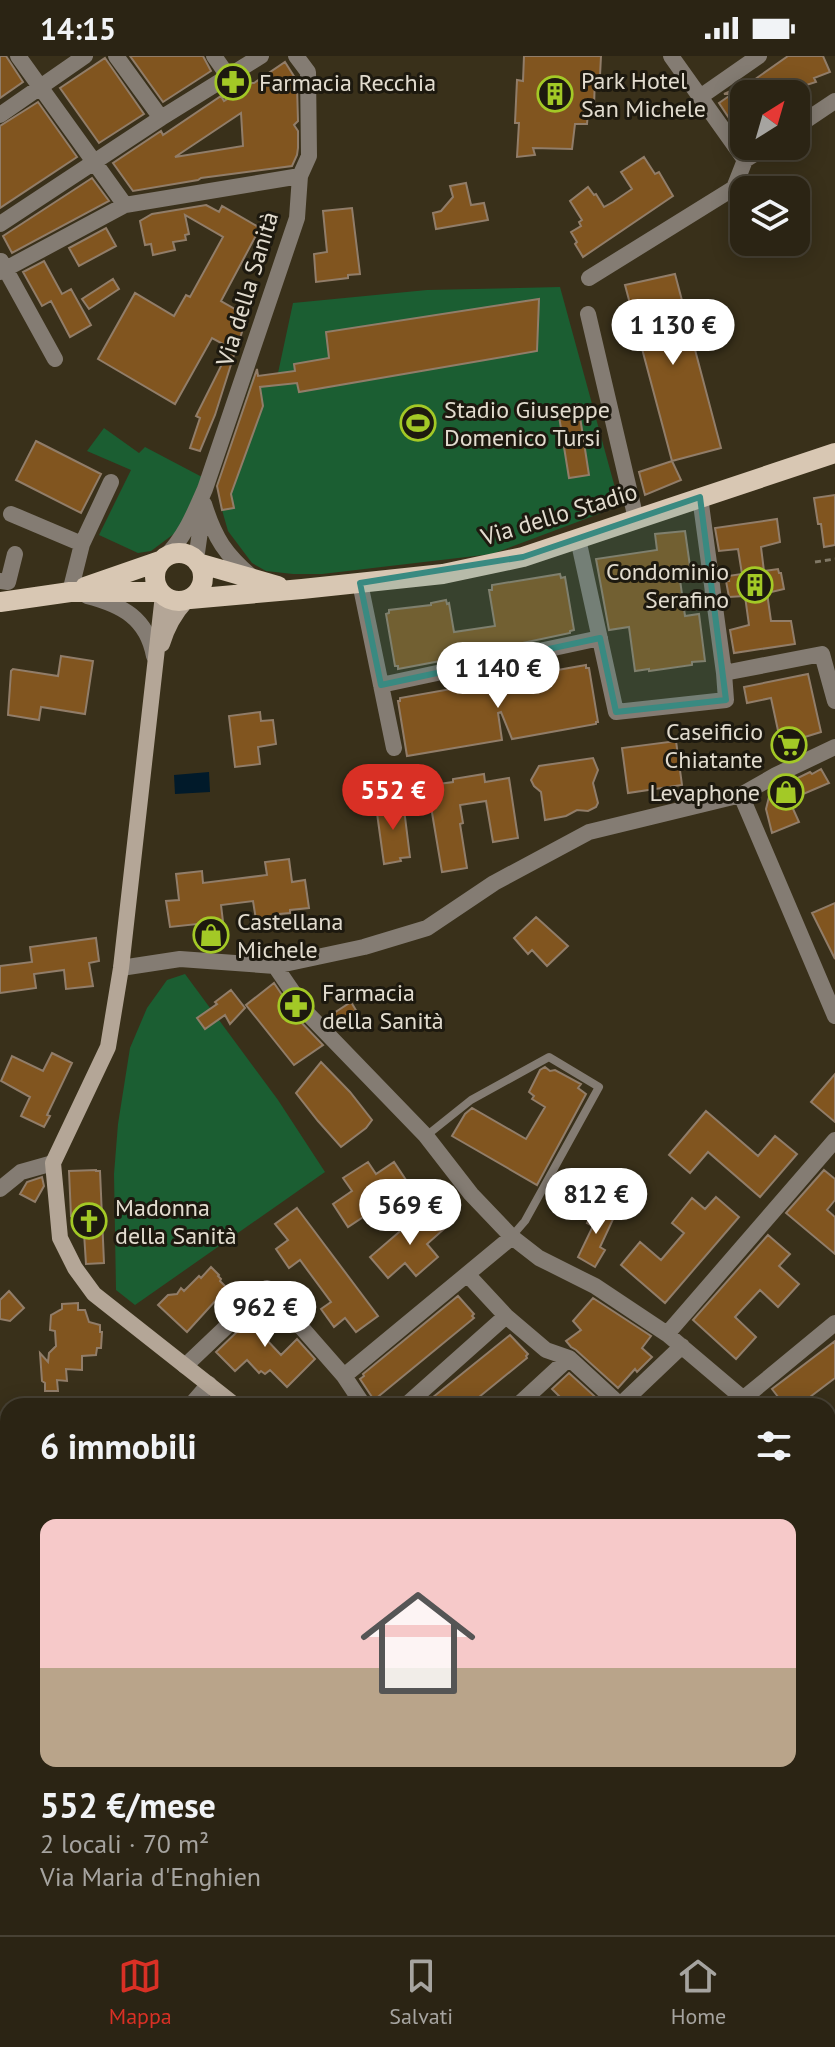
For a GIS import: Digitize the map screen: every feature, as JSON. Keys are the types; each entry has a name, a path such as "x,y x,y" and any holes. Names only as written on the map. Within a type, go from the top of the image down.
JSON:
{"main road":[{"name":"Via dello Stadio","path":"188,600 443,574 523,557 835,453"},
{"path":"70,592 179,553 197,561 203,582 196,595 175,612 165,632 152,680"},
{"path":"163,559 154,576 161,594 170,600 188,600"},
{"name":"Via dello Stadio","path":"197,561 290,590"},
{"path":"0,602 70,592 161,594"},
{"path":"161,594 121,968 108,1047 53,1163 60,1238 75,1268 94,1294 226,1398"}],"street":[{"path":"18,56 125,205"},
{"path":"0,115 85,56"},
{"path":"116,56 161,118"},
{"path":"214,56 228,76"},
{"path":"0,224 261,56"},
{"name":"Via della Sanità","path":"163,559 178,544 205,497 297,218 300,176 309,156 308,72 296,56"},
{"path":"671,56 730,139"},
{"path":"700,97 757,57"},
{"path":"810,118 835,101"},
{"path":"589,278 734,188 745,160"},
{"path":"55,359 2,267 125,205 300,176"},
{"path":"588,314 636,519"},
{"path":"111,482 82,544 70,592 121,608 137,621 151,639 154,659"},
{"name":"Via della Sanità","path":"197,561 205,497"},
{"name":"Via dello Stadio","path":"205,497 212,529 224,549 254,579"},
{"path":"578,539 616,712 726,700 700,497"},
{"path":"11,514 82,544"},
{"path":"0,581 8,582 15,554"},
{"path":"360,583 394,748"},
{"path":"381,685 600,638"},
{"path":"724,673 822,654 835,701"},
{"path":"121,968 180,959 275,966 364,947 427,928 494,883 589,832 741,795 835,747"},
{"path":"741,795 835,1016"},
{"path":"275,966 308,1014 426,1136 471,1194 512,1237 539,1258 595,1286 667,1334 743,1398"},
{"path":"667,1334 835,1140"},
{"path":"0,1189 21,1172 53,1163"},
{"path":"344,1376 512,1237"},
{"path":"467,1274 506,1316 546,1350 569,1358 612,1398"},
{"path":"185,1366 267,1288 344,1376 359,1398"},
{"path":"414,1398 506,1316"},
{"path":"752,1398 835,1323"},
{"path":"628,1398 682,1346"},
{"path":"526,1398 569,1358"},
{"path":"197,1398 209,1384"}],"lane":[{"path":"426,1136 471,1100 549,1057 599,1087 525,1221 512,1237"}],"path":[{"path":"815,562 835,559"}],"highlighted area":[{"path":"700,497 726,700 616,712 600,638 381,685 360,583 523,557"}],"green space":[{"name":"Stadio Giuseppe Domenico Tursi","path":"560,287 620,506 492,554 322,574 266,571 252,563 228,531 217,483 253,377 278,373 293,303 427,290"},
{"path":"104,428 139,453 145,447 202,477 179,530 151,551 138,553 99,535 131,470 87,451"},
{"path":"185,974 278,1100 325,1172 135,1305 116,1290 114,1174 118,1124 130,1048 147,1008 167,980"}],"water":[{"path":"209,772 210,792 175,794 174,775"}],"building":[{"path":"0,56 6,56 23,82 0,98"},
{"path":"130,56 203,56 211,71 163,102"},
{"name":"Park Hotel San Michele","path":"524,56 601,56 600,76 595,76 594,107 590,107 587,124 575,124 572,149 533,148 535,155 517,157 517,80 523,81"},
{"path":"788,56 823,56 830,72 814,78 816,82 810,84 810,80 754,80"},
{"path":"105,58 144,114 99,143 60,88"},
{"path":"285,62 297,81 298,121 294,125 298,131 298,148 292,166 133,191 113,163 161,131 163,135 221,96 224,101","holes":["241,113 243,146 175,157"]},
{"path":"730,95 730,120 719,103"},
{"path":"38,102 77,157 0,208 0,126"},
{"path":"644,157 655,174 659,172 673,196 583,257 571,232 581,226 579,222 582,220 570,201 588,187 604,207 613,202 632,189 621,172"},
{"path":"92,178 109,201 12,253 3,236"},
{"path":"466,183 471,205 484,203 488,220 436,229 433,213 441,211 453,197 450,186"},
{"path":"206,205 219,212 222,206 260,228 221,301 247,316 236,351 212,338 175,404 98,359 135,293 174,316 186,295 190,297 223,237 185,215 189,234 185,235 186,240 173,242 175,250 153,255 151,244 145,245 140,221 152,214"},
{"path":"352,208 360,274 316,282 314,254 327,252 323,211"},
{"path":"106,228 116,246 79,266 69,248"},
{"path":"44,261 62,294 71,289 91,325 70,337 51,301 42,306 23,272"},
{"path":"675,274 721,448 672,461 625,285"},
{"path":"113,279 119,289 89,309 82,299"},
{"path":"539,299 537,351 299,392 297,383 260,387 263,406 231,494 234,508 222,510 217,486 257,369 258,376 295,371 294,364 329,358 326,332"},
{"path":"228,352 234,355 215,415 200,451 190,448 200,418 196,416"},
{"path":"578,404 589,475 569,478 558,410"},
{"path":"36,441 101,474 81,513 16,480"},
{"path":"672,461 681,480 645,495 639,472"},
{"path":"835,495 835,545 824,547 814,498"},
{"name":"Condominio Serafino","path":"777,519 780,542 761,547 764,571 778,569 784,589 767,593 771,621 791,621 795,644 734,653 730,630 749,625 745,596 729,597 726,581 729,581 728,576 742,574 738,549 719,551 715,528"},
{"path":"685,531 691,573 683,575 684,579 680,580 685,616 699,614 705,661 635,671 629,627 609,630 596,559 657,550 655,534"},
{"path":"560,574 561,578 565,577 574,630 570,633 513,645 457,651 456,658 398,669 395,666 386,614 389,610 446,600 454,632 495,626 489,590 492,590 492,585"},
{"path":"61,656 93,661 85,714 41,707 39,720 8,715 11,671 58,676"},
{"path":"586,665 589,668 596,724 512,739 501,712 498,713 502,740 407,756 400,698"},
{"path":"808,674 821,732 795,740 796,746 782,749 771,698 747,703 744,687"},
{"path":"260,712 261,721 273,720 276,744 258,747 260,764 235,767 229,716"},
{"path":"676,741 682,785 628,793 622,748"},
{"path":"593,758 598,770 593,783 598,803 596,807 545,820 541,792 531,780 539,766"},
{"path":"821,769 829,783 789,800 799,822 772,833 766,809 770,793"},
{"path":"484,774 485,782 509,778 518,838 493,842 486,801 460,805 467,868 442,872 428,789 453,782 453,779"},
{"path":"403,801 410,857 384,864 376,806"},
{"path":"289,859 292,882 305,880 309,908 280,914 281,918 275,919 276,924 257,926 253,901 221,905 224,930 199,933 197,924 170,927 166,901 179,900 176,874 202,871 203,883 267,875 265,862"},
{"path":"835,903 835,959 812,913"},
{"path":"536,917 568,946 547,966 532,950 528,954 514,938"},
{"path":"96,938 99,961 89,963 93,986 66,989 64,970 34,974 36,988 0,993 0,966 32,962 30,947"},
{"path":"274,983 299,1020 323,1045 294,1065 246,1005"},
{"path":"231,990 245,1008 230,1024 225,1015 205,1029 197,1018"},
{"path":"351,1002 360,1017 342,1029 331,1015"},
{"path":"52,1053 72,1063 44,1127 21,1116 30,1097 1,1081 12,1056 43,1071"},
{"path":"321,1062 372,1120 341,1147 296,1093"},
{"path":"545,1067 581,1084 578,1088 586,1094 537,1185 452,1136 472,1108 526,1139 545,1107 532,1099 534,1096 529,1092 540,1070"},
{"path":"835,1074 835,1122 811,1102"},
{"path":"706,1111 758,1156 775,1136 797,1154 760,1197 708,1152 690,1173 669,1155"},
{"path":"368,1162 376,1174 394,1162 410,1186 348,1227 333,1204 352,1191 343,1178"},
{"path":"824,1170 835,1179 835,1200 827,1210 835,1217 835,1254 786,1213"},
{"name":"Madonna della Sanità","path":"69,1171 100,1171 104,1263 86,1264 84,1233 77,1227 76,1215 71,1216"},
{"path":"42,1177 44,1186 35,1202 20,1194 27,1182"},
{"path":"716,1197 739,1217 665,1303 621,1265 640,1242 661,1260 684,1233 672,1223 692,1198 705,1209"},
{"path":"596,1205 615,1215 600,1247 605,1250 595,1267 578,1257 593,1226 587,1223"},
{"path":"297,1208 378,1316 356,1332 345,1318 334,1327 321,1309 331,1302 300,1260 289,1268 276,1249 288,1240 275,1224"},
{"path":"426,1209 444,1229 427,1244 438,1257 416,1276 405,1263 388,1278 370,1257"},
{"path":"768,1235 790,1254 779,1266 799,1284 778,1307 760,1290 735,1317 756,1337 736,1359 693,1320"},
{"path":"211,1267 227,1288 187,1332 158,1305 168,1295 177,1294 181,1288 184,1291"},
{"path":"9,1291 24,1308 10,1321 0,1319 0,1300"},
{"path":"458,1296 474,1314 474,1318 376,1398 373,1398 360,1379"},
{"path":"593,1298 651,1336 642,1348 652,1357 637,1372 635,1369 618,1388 566,1341 581,1330 573,1321"},
{"path":"78,1303 78,1310 85,1310 89,1322 100,1325 101,1348 97,1348 96,1355 82,1356 82,1370 66,1369 67,1381 57,1380 58,1391 45,1391 40,1353 48,1362 49,1353 56,1346 55,1331 50,1330 51,1315 62,1309 62,1304"},
{"path":"266,1304 281,1320 264,1337 281,1355 297,1339 315,1359 287,1387 270,1370 265,1374 259,1373 247,1360 235,1371 216,1352"},
{"path":"510,1335 528,1354 478,1398 432,1398"},
{"path":"835,1341 835,1378 809,1398 779,1398 772,1389"},
{"path":"569,1373 596,1398 561,1398 552,1389"}],"place":[{"name":"Farmacia Recchia","path":"233,82"},
{"name":"Park Hotel San Michele","path":"555,94"},
{"name":"Stadio Giuseppe Domenico Tursi","path":"418,423"},
{"name":"Condominio Serafino","path":"755,585"},
{"name":"Caseificio Chiatante","path":"789,745"},
{"name":"Levaphone","path":"786,792"},
{"name":"Castellana Michele","path":"211,935"},
{"name":"Farmacia della Sanità","path":"296,1006"},
{"name":"Madonna della Sanità","path":"89,1221"}]}
